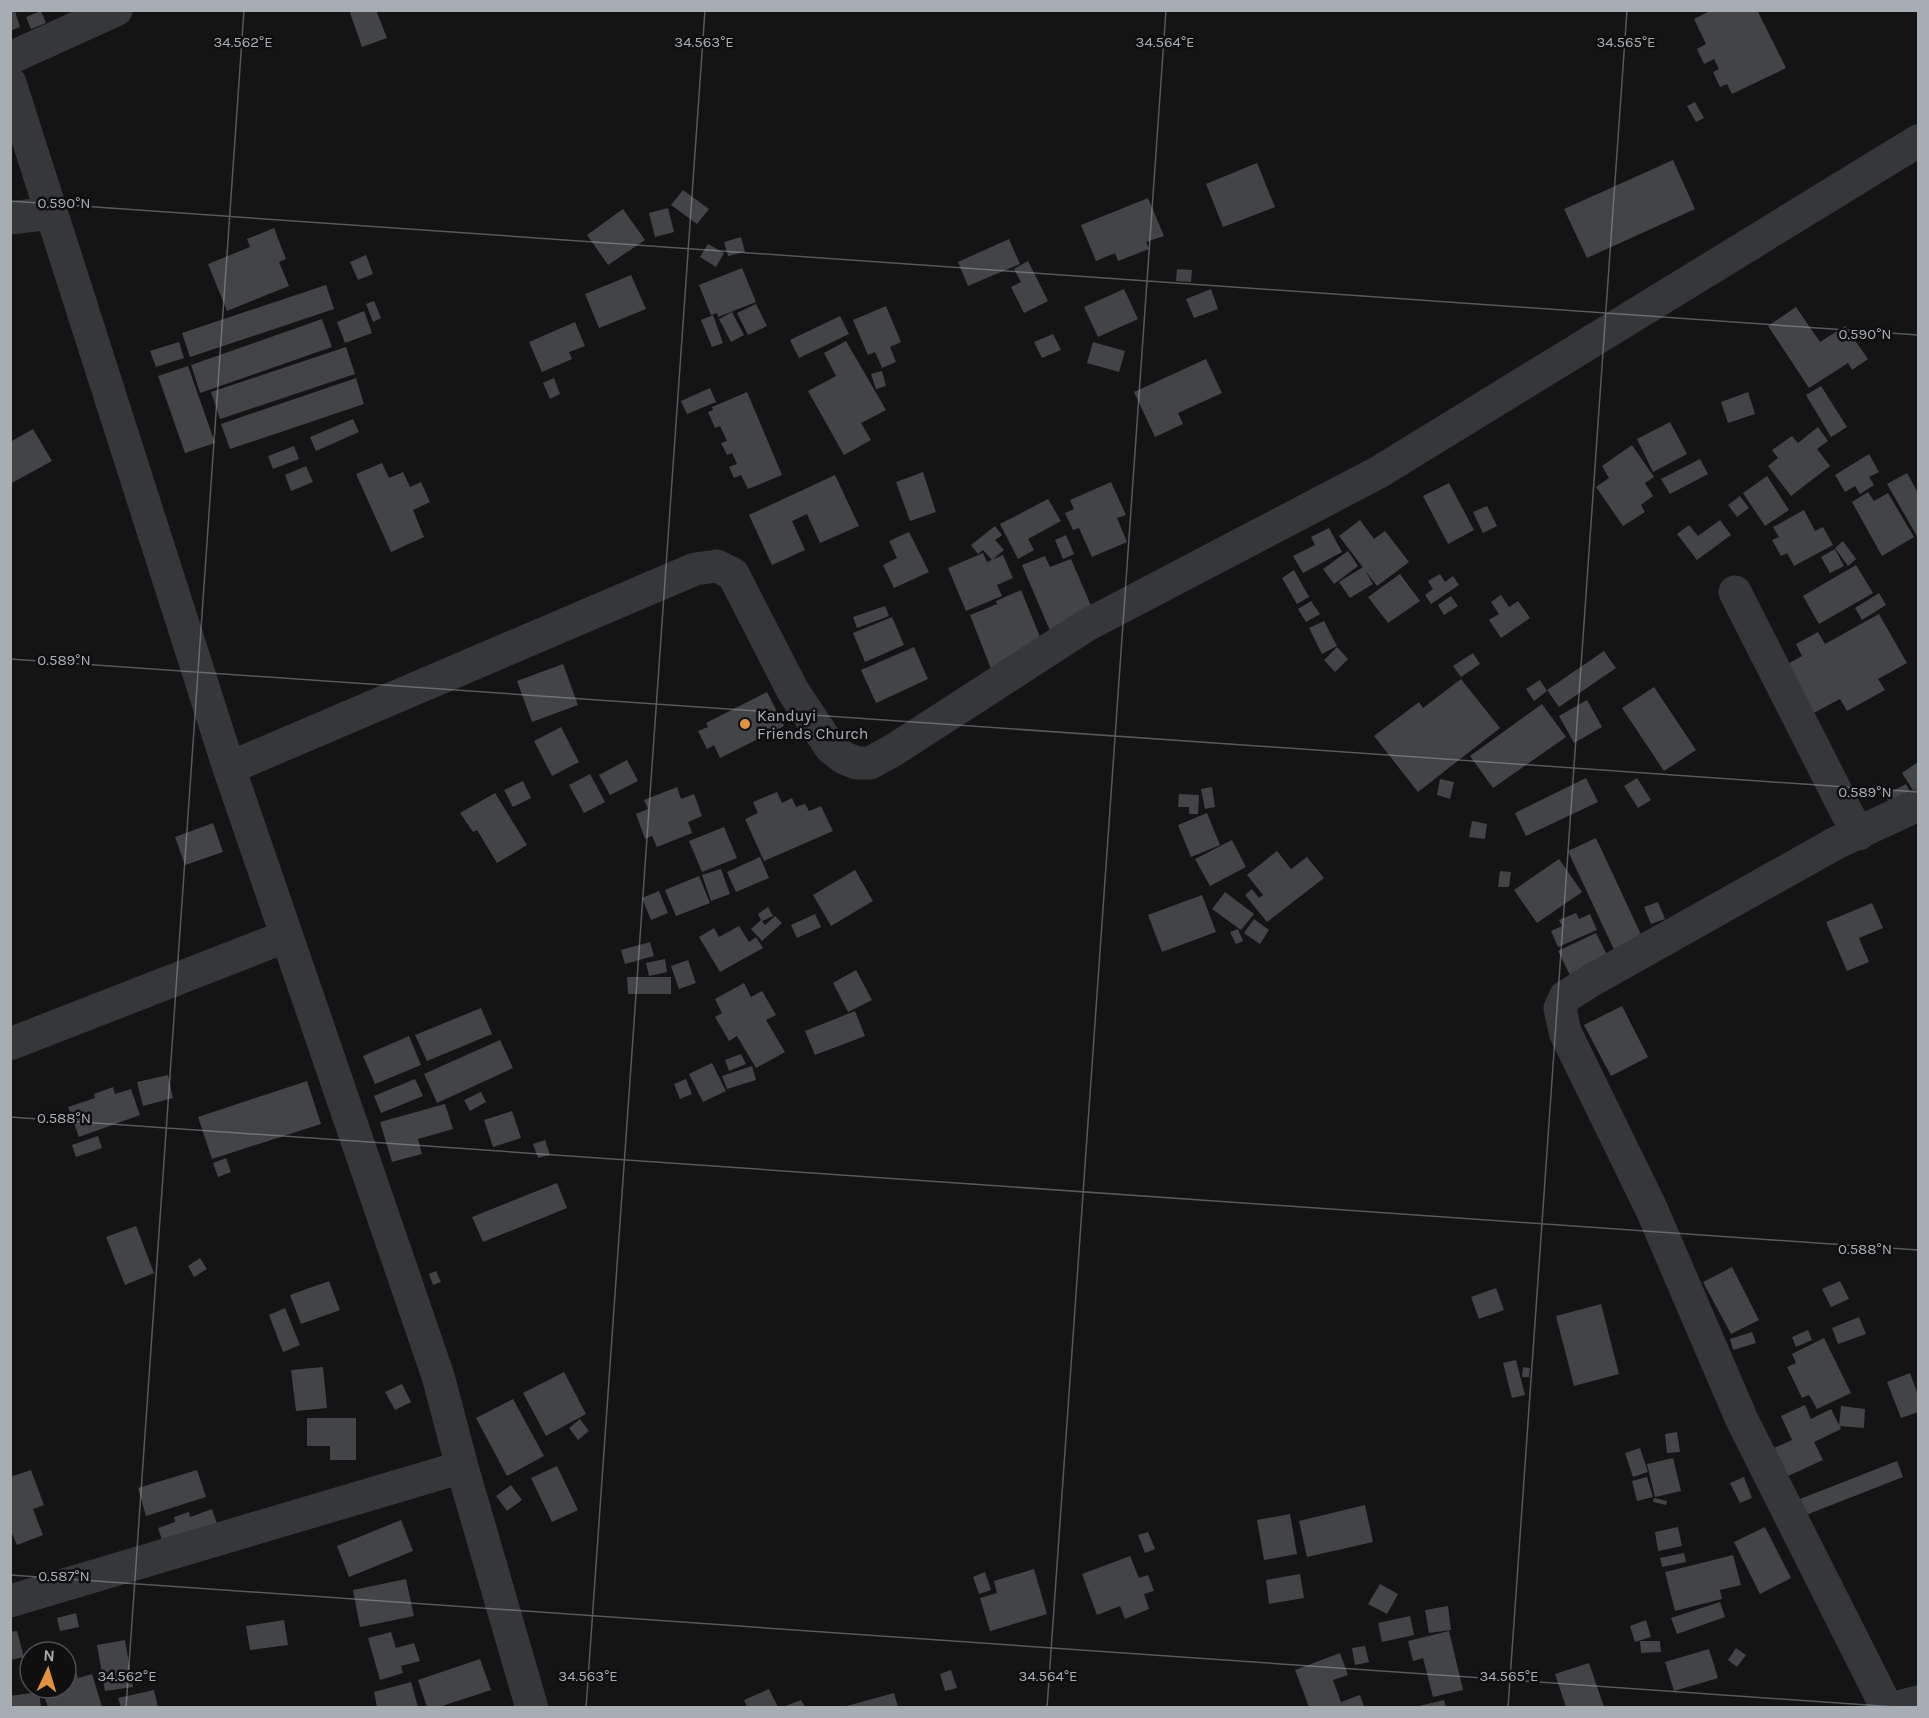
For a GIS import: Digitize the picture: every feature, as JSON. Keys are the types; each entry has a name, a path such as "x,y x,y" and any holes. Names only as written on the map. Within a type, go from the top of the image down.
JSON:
{"street":[{"path":"10,58 116,10"},
{"path":"10,83 229,768 438,1376 531,1707"},
{"path":"229,768 695,569 717,567 733,574 793,691 831,748 844,758 857,763 870,763 1087,625 1379,472 1918,141"},
{"path":"10,218 51,213"},
{"path":"1735,592 1859,834"},
{"path":"1887,1707 1742,1420 1651,1208 1565,1032 1560,1008 1565,997 1592,980 1836,843 1918,804"},
{"path":"10,1044 287,936"},
{"path":"10,1601 462,1467"},
{"path":"1894,1707 1918,1702"}],"building":[{"path":"349,10 376,10 387,38 362,47"},
{"path":"1712,10 1757,10 1786,68 1732,94 1727,84 1720,87 1713,72 1719,69 1714,59 1704,64 1697,49 1706,44 1694,19"},
{"path":"15,11 20,27 10,31 10,13"},
{"path":"41,11 46,23 31,29 26,17"},
{"path":"1695,102 1704,118 1696,122 1687,106"},
{"path":"1673,160 1695,209 1587,258 1564,209"},
{"path":"1257,163 1275,207 1223,227 1206,184"},
{"path":"683,190 709,209 697,224 671,205"},
{"path":"1148,198 1164,236 1146,242 1149,249 1118,261 1115,253 1096,261 1081,225"},
{"path":"668,208 674,232 655,237 649,213"},
{"path":"623,209 645,240 608,265 587,235"},
{"path":"274,228 286,259 279,262 289,286 227,311 208,264 250,247 247,239"},
{"path":"741,237 745,252 728,256 724,242"},
{"path":"1009,239 1020,264 968,286 958,262"},
{"path":"708,244 724,253 716,267 700,257"},
{"path":"366,255 373,274 358,280 350,262"},
{"path":"1028,261 1048,301 1024,313 1011,287 1021,282 1014,269"},
{"path":"742,268 756,302 718,317 717,313 711,315 699,285"},
{"path":"1177,269 1192,270 1191,282 1176,281"},
{"path":"631,275 646,309 599,328 585,294"},
{"path":"326,285 334,309 190,357 182,333"},
{"path":"1124,289 1138,319 1098,337 1084,307"},
{"path":"1211,289 1218,309 1194,318 1186,299"},
{"path":"374,301 381,318 373,322 366,304"},
{"path":"756,304 767,326 748,335 737,313"},
{"path":"886,306 901,342 890,347 896,362 882,368 875,352 868,355 853,320"},
{"path":"1796,307 1820,342 1845,326 1868,359 1852,370 1848,363 1809,388 1768,326"},
{"path":"364,311 372,333 345,343 337,322"},
{"path":"732,312 744,335 731,342 719,319"},
{"path":"713,315 723,343 712,347 701,320"},
{"path":"840,316 849,334 799,358 790,340"},
{"path":"322,319 332,347 200,393 191,365"},
{"path":"575,322 585,346 569,352 572,359 542,372 529,342"},
{"path":"1053,334 1061,350 1042,358 1034,342"},
{"path":"846,341 886,410 861,423 871,440 844,455 808,391 836,376 824,353"},
{"path":"179,342 184,358 156,367 150,351"},
{"path":"1093,342 1125,351 1119,372 1087,363"},
{"path":"346,347 355,374 220,419 211,392"},
{"path":"1206,359 1222,393 1178,413 1183,424 1155,437 1134,392"},
{"path":"188,366 215,443 185,453 158,376"},
{"path":"882,371 886,386 876,389 871,374"},
{"path":"356,378 364,404 230,449 221,424"},
{"path":"554,378 560,394 550,399 543,383"},
{"path":"1821,386 1847,427 1831,437 1806,395"},
{"path":"710,388 716,402 687,414 681,401"},
{"path":"747,392 782,475 748,489 741,475 734,478 729,467 737,464 732,453 727,455 721,443 727,441 720,426 715,428 708,412 713,410 712,407"},
{"path":"1748,392 1755,414 1728,423 1721,402"},
{"path":"353,419 359,432 316,451 310,437"},
{"path":"1670,422 1687,454 1653,472 1637,439"},
{"path":"1818,427 1828,441 1817,449 1830,466 1791,496 1768,466 1778,458 1772,450 1792,436 1798,443"},
{"path":"33,429 52,461 10,484 10,442"},
{"path":"1632,445 1654,477 1645,483 1653,496 1641,505 1645,512 1623,526 1596,487 1609,478 1602,466"},
{"path":"294,446 299,459 273,469 268,456"},
{"path":"1869,454 1879,472 1869,477 1874,485 1860,494 1855,486 1845,492 1835,475"},
{"path":"1700,459 1708,474 1670,494 1661,479"},
{"path":"382,463 389,478 403,472 410,487 421,482 430,502 413,510 424,537 391,552 356,474"},
{"path":"306,466 313,482 291,491 285,475"},
{"path":"923,472 936,512 910,521 896,482"},
{"path":"1907,473 1918,493 1918,538 1887,484"},
{"path":"835,475 859,526 820,543 807,514 792,521 805,550 772,565 749,515"},
{"path":"1767,476 1789,510 1765,526 1743,493"},
{"path":"1111,482 1126,515 1117,518 1127,542 1092,557 1079,528 1073,530 1065,513 1074,509 1070,500"},
{"path":"1449,483 1474,530 1448,544 1423,496"},
{"path":"1868,492 1874,501 1888,493 1914,537 1882,556 1852,502"},
{"path":"1740,496 1749,508 1737,517 1728,505"},
{"path":"1048,499 1061,521 1028,539 1034,550 1018,559 1000,524"},
{"path":"1487,506 1497,526 1483,533 1473,512"},
{"path":"1804,510 1815,531 1823,527 1833,545 1794,566 1787,553 1781,556 1772,540 1779,537 1773,527"},
{"path":"1360,520 1374,539 1385,531 1409,562 1377,586 1339,536"},
{"path":"1720,520 1731,535 1697,560 1677,534 1689,525 1698,536"},
{"path":"995,526 1002,535 995,540 1004,550 992,560 983,550 978,554 971,545"},
{"path":"1329,528 1342,552 1303,573 1293,556 1315,545 1311,537"},
{"path":"909,532 929,572 894,588 883,565 897,558 889,541"},
{"path":"1066,535 1074,554 1063,559 1055,540"},
{"path":"1843,541 1856,559 1848,566 1835,548"},
{"path":"1835,549 1844,566 1830,573 1821,557"},
{"path":"1348,551 1358,566 1334,584 1323,569"},
{"path":"983,553 987,562 1003,555 1013,578 997,585 1002,596 966,611 948,568"},
{"path":"1045,556 1050,567 1071,559 1095,615 1051,633 1022,565"},
{"path":"1856,565 1873,593 1819,624 1803,596"},
{"path":"1363,567 1373,584 1350,598 1339,582"},
{"path":"1294,570 1309,597 1297,604 1282,578"},
{"path":"1400,574 1420,601 1388,623 1368,597"},
{"path":"1440,574 1445,582 1453,576 1459,585 1431,604 1425,595 1433,589 1428,581"},
{"path":"1021,590 1043,644 993,674 970,615 997,604 996,601"},
{"path":"1879,593 1886,605 1862,620 1855,608"},
{"path":"1501,595 1509,607 1518,601 1530,618 1501,638 1489,620 1499,614 1491,602"},
{"path":"1451,596 1458,606 1444,615 1438,605"},
{"path":"1311,601 1320,614 1306,622 1298,609"},
{"path":"885,606 889,616 857,628 853,617"},
{"path":"1879,614 1907,663 1878,679 1885,690 1847,711 1840,699 1808,716 1780,668 1802,656 1796,644 1818,632 1825,644"},
{"path":"892,617 904,645 865,662 853,633"},
{"path":"1324,621 1337,646 1322,654 1309,628"},
{"path":"914,647 928,679 876,703 861,670"},
{"path":"1337,647 1348,659 1335,672 1324,660"},
{"path":"1604,651 1616,668 1559,707 1547,690"},
{"path":"1473,653 1480,664 1461,677 1453,666"},
{"path":"563,664 578,705 532,722 517,681"},
{"path":"1461,679 1500,728 1418,792 1374,736 1419,702 1423,708"},
{"path":"1540,680 1547,691 1534,701 1526,689"},
{"path":"1654,687 1696,750 1664,771 1622,708"},
{"name":"Kanduyi Friends Church","path":"767,692 784,726 720,758 714,745 707,749 698,731 708,727 706,723"},
{"path":"1587,700 1602,727 1574,743 1559,716"},
{"path":"1542,704 1566,737 1493,788 1470,756"},
{"path":"561,727 579,762 552,776 534,741"},
{"path":"627,760 638,781 610,795 599,775"},
{"path":"1918,762 1918,798 1902,773"},
{"path":"590,774 605,802 584,813 569,785"},
{"path":"1586,778 1598,802 1526,836 1515,813"},
{"path":"1637,778 1651,800 1638,808 1624,786"},
{"path":"1440,779 1454,782 1450,799 1437,795"},
{"path":"523,781 531,798 513,807 504,790"},
{"path":"1906,784 1916,802 1888,801 1885,795"},
{"path":"677,787 681,799 694,794 702,816 688,822 692,833 657,847 652,836 645,839 636,814 648,809 644,800"},
{"path":"1212,787 1215,807 1205,809 1201,789"},
{"path":"777,792 782,803 792,798 796,807 805,804 809,811 821,806 833,831 764,861 745,819 758,813 753,802"},
{"path":"495,793 527,845 497,863 477,830 473,832 460,813"},
{"path":"1179,794 1199,795 1198,814 1189,814 1189,807 1178,807"},
{"path":"1207,813 1220,845 1191,857 1178,825"},
{"path":"1472,821 1487,824 1485,839 1469,837"},
{"path":"213,823 223,852 185,865 175,837"},
{"path":"724,827 737,858 702,872 689,841"},
{"path":"1596,838 1644,941 1616,954 1568,851"},
{"path":"1232,840 1246,867 1210,886 1195,859"},
{"path":"1277,851 1291,869 1307,857 1324,878 1267,922 1245,895 1252,889 1259,898 1263,895 1247,875"},
{"path":"760,857 769,878 736,892 727,872"},
{"path":"1559,859 1582,892 1537,923 1514,890"},
{"path":"721,869 730,894 711,901 702,875"},
{"path":"855,870 873,901 831,926 813,895"},
{"path":"1500,871 1511,872 1509,887 1498,887"},
{"path":"699,876 710,903 676,916 665,890"},
{"path":"659,891 668,913 651,920 642,898"},
{"path":"1225,892 1254,914 1241,930 1212,909"},
{"path":"1202,895 1216,932 1162,952 1148,915"},
{"path":"1658,902 1665,919 1651,924 1644,907"},
{"path":"1872,903 1883,928 1859,938 1869,962 1847,971 1826,922"},
{"path":"768,907 773,916 762,921 765,925 775,916 782,923 762,941 751,929 761,920 758,914"},
{"path":"1576,913 1579,919 1590,914 1597,930 1558,947 1551,931 1562,926 1559,920"},
{"path":"815,914 821,927 797,938 791,925"},
{"path":"1254,919 1269,930 1260,944 1244,933"},
{"path":"739,926 749,942 756,937 763,948 720,972 699,937 714,928 719,937"},
{"path":"1238,929 1243,941 1236,944 1230,932"},
{"path":"1596,933 1611,963 1573,981 1558,951"},
{"path":"650,942 654,956 625,964 621,950"},
{"path":"665,959 667,972 649,976 646,963"},
{"path":"688,960 696,983 679,989 671,966"},
{"path":"856,970 872,1000 848,1012 833,983"},
{"path":"627,977 671,977 671,994 628,994"},
{"path":"744,983 751,997 762,991 776,1015 766,1020 785,1052 756,1068 737,1036 729,1041 715,1017 722,1013 715,999"},
{"path":"1622,1006 1648,1057 1611,1076 1584,1025"},
{"path":"481,1008 492,1034 427,1061 415,1035"},
{"path":"855,1011 865,1036 815,1055 805,1031"},
{"path":"409,1036 421,1065 375,1084 363,1056"},
{"path":"500,1040 513,1068 437,1103 424,1074"},
{"path":"741,1054 746,1064 729,1071 725,1060"},
{"path":"712,1063 726,1091 703,1102 689,1074"},
{"path":"752,1066 756,1080 727,1089 722,1076"},
{"path":"168,1075 173,1098 143,1106 137,1082"},
{"path":"415,1079 423,1096 381,1113 374,1096"},
{"path":"686,1079 692,1094 680,1099 674,1084"},
{"path":"307,1081 321,1124 212,1159 198,1117"},
{"path":"113,1087 115,1094 131,1089 140,1115 79,1137 68,1107 95,1098 94,1094"},
{"path":"481,1092 486,1102 470,1111 464,1100"},
{"path":"445,1104 453,1129 418,1139 422,1154 392,1162 380,1122"},
{"path":"512,1111 521,1138 493,1147 484,1120"},
{"path":"98,1136 102,1148 76,1157 72,1145"},
{"path":"545,1140 550,1155 538,1158 533,1144"},
{"path":"226,1158 231,1172 218,1177 213,1163"},
{"path":"557,1183 567,1208 483,1242 472,1217"},
{"path":"136,1226 154,1273 125,1285 106,1237"},
{"path":"200,1258 207,1269 194,1277 188,1266"},
{"path":"1732,1267 1759,1320 1731,1334 1703,1282"},
{"path":"436,1271 441,1282 433,1285 429,1274"},
{"path":"329,1281 340,1310 301,1324 290,1295"},
{"path":"1840,1281 1849,1299 1831,1307 1822,1289"},
{"path":"1496,1288 1504,1310 1479,1319 1471,1297"},
{"path":"1601,1304 1619,1374 1574,1386 1556,1316"},
{"path":"285,1308 300,1345 283,1352 269,1315"},
{"path":"1859,1317 1866,1334 1838,1344 1832,1328"},
{"path":"1808,1330 1812,1340 1796,1347 1792,1337"},
{"path":"1752,1332 1756,1343 1733,1350 1730,1339"},
{"path":"1824,1338 1851,1393 1817,1409 1809,1395 1802,1398 1787,1367 1796,1363 1792,1354"},
{"path":"1516,1360 1525,1395 1512,1398 1503,1363"},
{"path":"323,1367 327,1408 296,1411 291,1370"},
{"path":"1523,1367 1530,1368 1529,1377 1522,1377"},
{"path":"564,1372 586,1414 546,1436 523,1393"},
{"path":"1910,1373 1918,1395 1918,1412 1901,1418 1887,1382"},
{"path":"402,1384 411,1402 395,1410 385,1392"},
{"path":"513,1399 544,1456 507,1476 476,1418"},
{"path":"1805,1405 1811,1419 1831,1409 1841,1429 1814,1442 1823,1460 1788,1476 1774,1448 1792,1440 1781,1416"},
{"path":"1841,1406 1865,1409 1864,1428 1839,1426"},
{"path":"307,1418 356,1418 356,1460 330,1460 330,1446 307,1446"},
{"path":"580,1419 589,1431 578,1440 569,1428"},
{"path":"1677,1432 1680,1452 1667,1453 1665,1434"},
{"path":"1640,1448 1648,1472 1633,1477 1625,1453"},
{"path":"1673,1458 1681,1491 1655,1497 1647,1464"},
{"path":"1897,1461 1903,1477 1806,1515 1800,1499"},
{"path":"557,1466 578,1510 552,1522 531,1478"},
{"path":"31,1470 44,1505 33,1509 43,1535 17,1545 10,1529 10,1477"},
{"path":"197,1470 206,1497 146,1516 138,1488"},
{"path":"1647,1477 1653,1497 1637,1501 1632,1481"},
{"path":"1744,1477 1752,1498 1740,1503 1730,1483"},
{"path":"511,1485 522,1500 507,1511 496,1496"},
{"path":"1654,1498 1667,1501 1666,1505 1653,1502"},
{"path":"1365,1505 1373,1542 1307,1557 1299,1521"},
{"path":"212,1509 219,1530 165,1549 158,1528 175,1522 174,1517 189,1512 190,1517"},
{"path":"1290,1514 1297,1554 1264,1560 1257,1520"},
{"path":"401,1520 413,1551 349,1577 337,1546"},
{"path":"1678,1527 1682,1546 1658,1551 1655,1532"},
{"path":"1765,1527 1791,1578 1760,1594 1734,1542"},
{"path":"1148,1532 1155,1549 1145,1553 1138,1535"},
{"path":"1684,1553 1686,1562 1662,1567 1660,1558"},
{"path":"1733,1555 1741,1585 1720,1590 1722,1599 1675,1611 1665,1572"},
{"path":"1130,1556 1139,1578 1148,1575 1154,1591 1144,1594 1149,1609 1125,1619 1120,1606 1097,1615 1082,1574"},
{"path":"1034,1569 1047,1614 990,1631 980,1598 997,1593 994,1581"},
{"path":"985,1572 991,1590 979,1594 973,1577"},
{"path":"1300,1574 1304,1598 1269,1604 1266,1580"},
{"path":"406,1579 414,1616 360,1627 353,1590"},
{"path":"1380,1584 1398,1594 1387,1614 1368,1604"},
{"path":"1720,1602 1725,1617 1677,1634 1671,1618"},
{"path":"1448,1606 1451,1630 1429,1633 1425,1610"},
{"path":"76,1613 79,1627 60,1631 57,1618"},
{"path":"1410,1616 1414,1635 1382,1642 1378,1623"},
{"path":"284,1620 288,1645 250,1650 246,1626"},
{"path":"1646,1620 1651,1637 1635,1642 1630,1626"},
{"path":"17,1631 19,1640 18,1658 10,1660 10,1632"},
{"path":"1449,1631 1463,1690 1433,1697 1423,1658 1413,1661 1408,1641"},
{"path":"391,1632 396,1648 414,1643 420,1661 401,1666 403,1673 380,1680 368,1638"},
{"path":"125,1640 133,1687 105,1691 97,1645"},
{"path":"1640,1641 1660,1641 1661,1652 1641,1653"},
{"path":"1365,1646 1369,1662 1355,1665 1352,1648"},
{"path":"1736,1648 1746,1655 1737,1667 1728,1660"},
{"path":"1709,1649 1718,1678 1674,1691 1665,1662"},
{"path":"1340,1653 1348,1675 1333,1680 1341,1702 1360,1695 1364,1707 1309,1707 1295,1670"},
{"path":"480,1659 491,1690 439,1707 427,1707 418,1680"},
{"path":"1589,1663 1604,1707 1566,1707 1555,1674"},
{"path":"951,1670 957,1688 945,1691 940,1674"},
{"path":"92,1674 102,1707 48,1707 46,1700 78,1700 78,1678"},
{"path":"411,1682 418,1707 377,1707 374,1692"},
{"path":"769,1689 778,1707 747,1707 744,1700"},
{"path":"154,1690 158,1707 121,1707 118,1698"},
{"path":"894,1693 898,1707 843,1707"},
{"path":"18,1695 18,1700 40,1700 41,1707 10,1707 10,1696"},
{"path":"801,1700 805,1707 783,1707"},
{"path":"1444,1700 1446,1707 1415,1707"}],"place":[{"name":"Kanduyi Friends Church","path":"745,724"}]}
